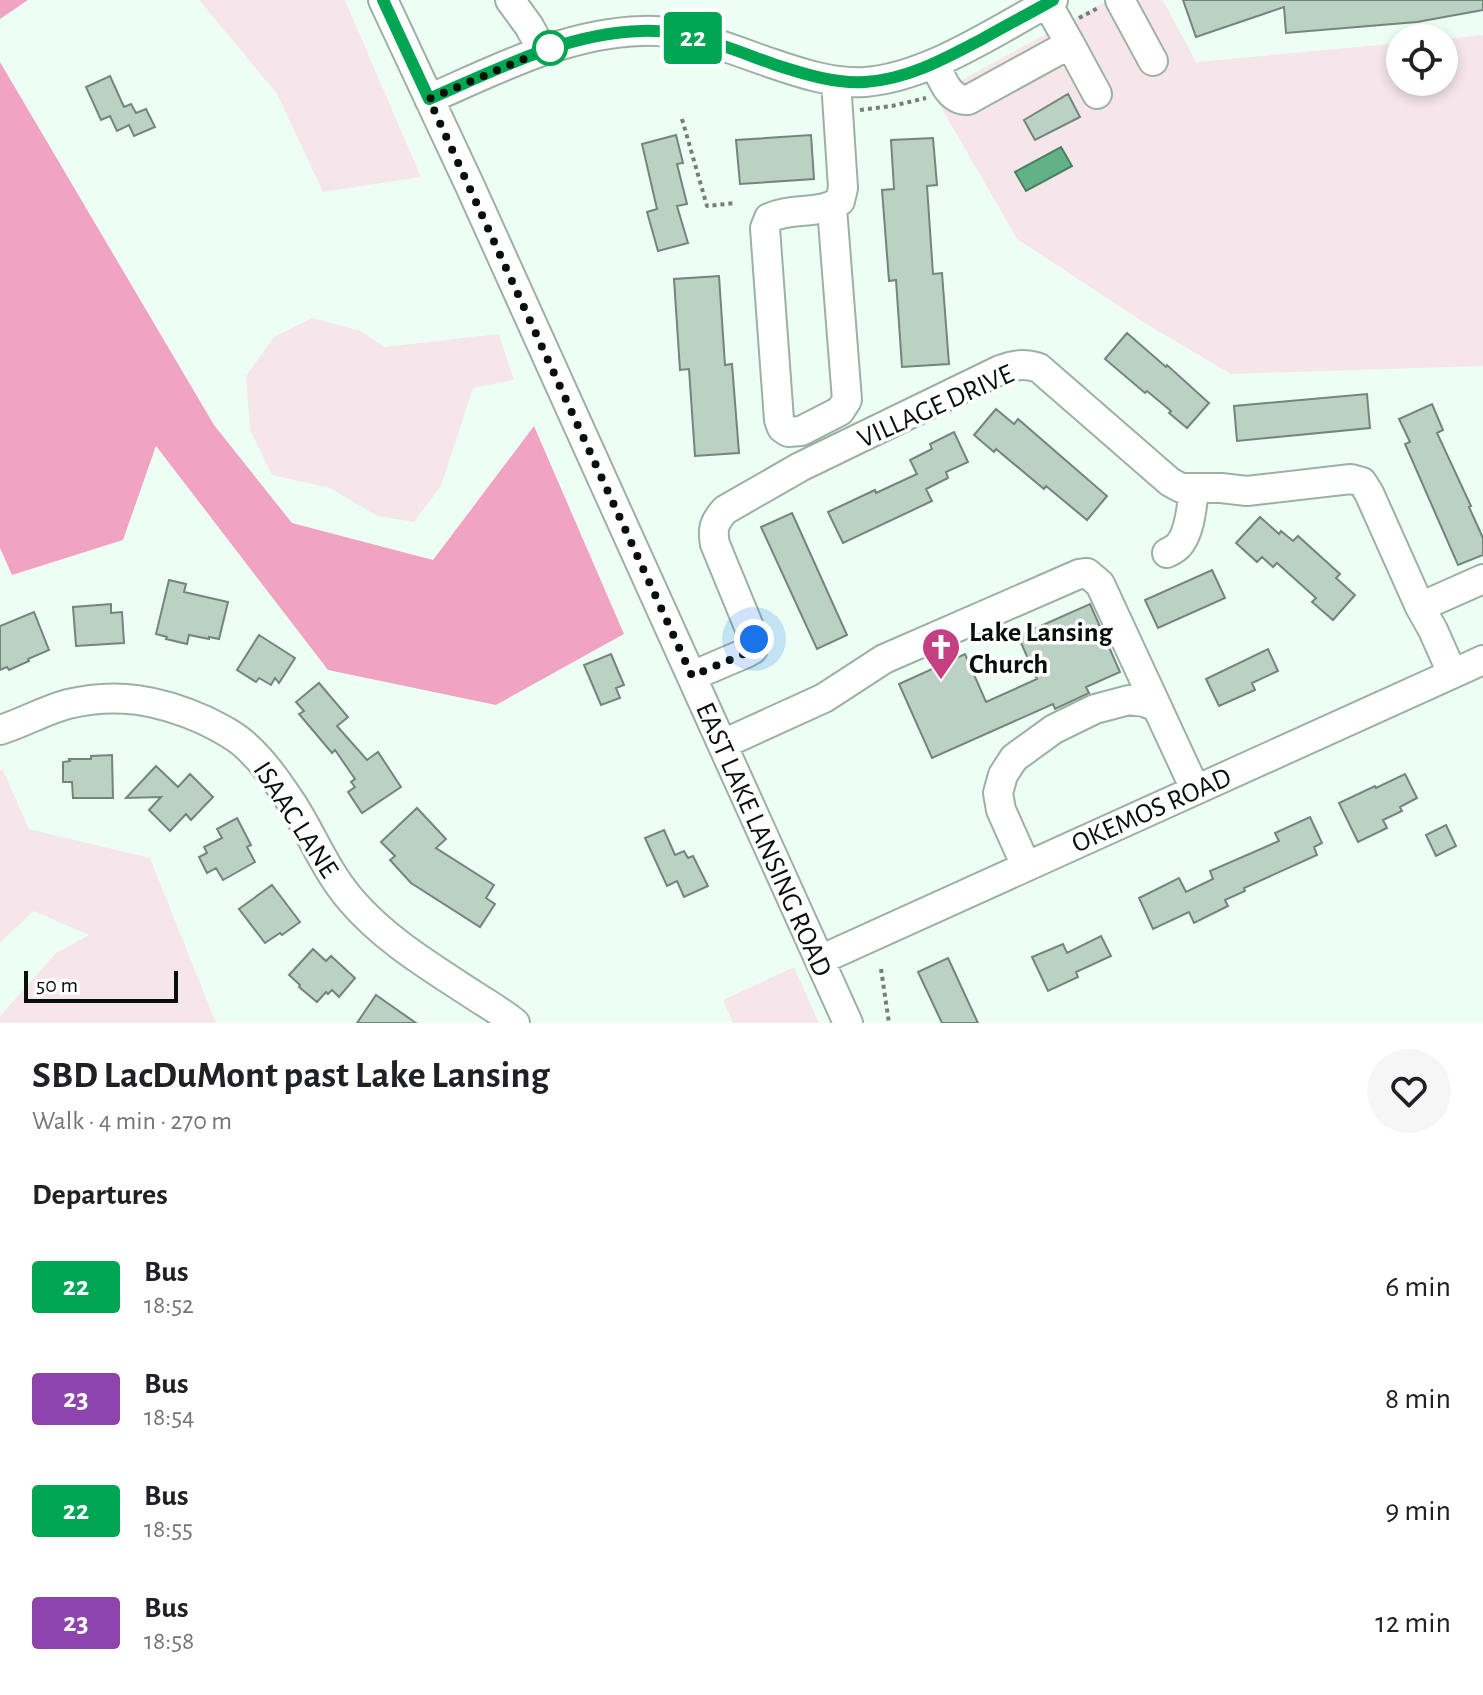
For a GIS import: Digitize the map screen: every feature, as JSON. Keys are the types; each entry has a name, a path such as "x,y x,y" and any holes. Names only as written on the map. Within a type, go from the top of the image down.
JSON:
{"street":[{"name":"EAST LAKE LANSING ROAD","path":"383,0 848,1023"},
{"path":"510,0 542,50"},
{"path":"1120,0 1153,61"},
{"path":"429,99 542,50 573,40 643,31 675,33 836,81 864,82 899,76 935,64 1043,3 1097,94"},
{"path":"935,64 955,97 961,101 968,100 1070,44"},
{"path":"832,208 847,400 840,411 801,431 788,432 779,420 765,228 769,218 781,212 832,208 840,201 843,188 836,81"},
{"name":"VILLAGE DRIVE","path":"692,676 753,649 754,639 712,531 725,510 800,467 1014,365 1039,368 1170,482 1181,488 1247,491 1351,479 1362,482 1452,673"},
{"path":"1167,553 1178,547 1184,537 1194,489"},
{"path":"723,744 824,698 884,659 1087,573 1100,584 1195,789"},
{"path":"1420,607 1483,579"},
{"name":"OKEMOS ROAD","path":"820,960 1483,660"},
{"name":"ISAAC LANE","path":"0,730 66,705 95,699 125,698 157,702 220,728 243,743 267,766 293,805 329,872 378,927 404,949 515,1023"},
{"path":"1026,866 1001,810 998,793 1003,775 1014,758 1054,729 1095,709 1129,700 1157,707"}],"path":[{"path":"682,119 707,206 735,203"},
{"path":"881,969 889,1023"}],"shaded area":[{"path":"0,0 28,0 0,19"},
{"path":"199,0 345,0 421,177 323,192 277,94"},
{"path":"1108,0 1163,0 1196,62 1386,44 1386,96 1458,96 1458,38 1483,35 1483,366 1231,374 1146,324 1017,239 934,95"},
{"path":"0,62 214,425 292,523 433,560 534,426 624,634 496,705 328,670 156,446 123,540 12,575 0,548"},
{"path":"1061,147 1072,166 1026,191 1015,172"},
{"path":"312,318 361,331 384,347 499,334 514,380 473,388 441,486 414,522 377,516 330,488 272,475 250,430 246,376 274,337"},
{"path":"0,770 3,770 29,829 150,858 216,1023 0,1023 0,1016 56,953 89,935 34,911 0,943"},
{"path":"794,967 819,1023 733,1023 723,1000"}],"building":[{"path":"1183,0 1483,0 1483,10 1417,22 1286,33 1284,7 1196,37"},
{"path":"110,76 124,107 131,104 136,113 146,109 155,127 134,136 129,125 117,131 110,116 101,120 86,87"},
{"path":"1068,94 1080,117 1035,140 1024,120"},
{"path":"676,135 683,163 677,164 687,204 677,206 688,243 658,251 647,212 657,209 642,144"},
{"path":"811,135 814,179 740,184 736,140"},
{"path":"933,138 937,185 927,186 933,274 942,273 949,364 902,367 896,280 889,281 882,190 894,189 891,140"},
{"path":"719,276 725,365 732,364 739,453 695,456 689,369 680,370 674,279"},
{"path":"1127,333 1209,403 1187,428 1169,413 1171,411 1105,359"},
{"path":"1367,394 1370,428 1237,441 1234,406"},
{"path":"1432,404 1443,430 1437,433 1483,538 1483,555 1458,565 1405,444 1410,442 1399,419"},
{"path":"996,409 1014,424 1018,419 1107,496 1087,520 1046,486 1044,489 974,435"},
{"path":"954,432 968,462 946,472 948,478 926,489 932,501 843,543 828,512 917,474 910,460 932,449 930,444"},
{"path":"792,513 847,635 817,649 761,527"},
{"path":"1260,517 1279,534 1281,531 1293,541 1298,536 1340,574 1336,578 1355,595 1333,620 1312,602 1316,598 1277,563 1273,567 1262,557 1257,562 1236,543"},
{"path":"1212,570 1225,598 1158,628 1145,600"},
{"path":"169,580 186,584 184,592 228,602 219,639 189,635 187,644 156,634"},
{"path":"111,604 111,613 122,612 124,643 76,646 73,607"},
{"name":"Lake Lansing Church","path":"1090,604 1120,672 1086,687 1089,693 1055,709 1053,704 932,758 899,684 965,654 986,702 1037,679 1018,636"},
{"path":"34,612 49,650 9,670 7,667 0,670 0,626"},
{"path":"259,635 295,658 279,683 275,678 271,685 259,678 256,682 237,670"},
{"path":"1268,649 1278,671 1252,683 1255,690 1219,706 1206,679"},
{"path":"611,654 624,685 616,688 620,698 601,705 584,665"},
{"path":"319,683 348,717 337,726 367,760 378,752 401,787 362,813 348,792 355,787 351,782 355,779 335,750 332,753 299,714 304,711 296,702"},
{"path":"112,755 113,798 73,798 72,782 63,782 63,762"},
{"path":"156,766 178,787 190,774 213,797 191,820 186,814 170,831 149,810 161,797 126,798"},
{"path":"1405,774 1417,798 1400,807 1402,811 1383,820 1387,828 1358,842 1339,803"},
{"path":"417,808 446,839 436,848 494,885 486,898 495,904 480,927 411,883 390,860 395,856 381,842"},
{"path":"1310,817 1322,843 1314,847 1317,855 1244,888 1245,891 1225,900 1228,906 1194,923 1189,912 1153,929 1139,898 1179,878 1186,892 1213,879 1210,871 1279,841 1275,833"},
{"path":"237,818 251,845 247,847 255,862 223,880 216,868 207,873 199,857 207,853 204,847 222,838 217,829"},
{"path":"1446,825 1456,846 1436,856 1426,835"},
{"path":"664,830 675,855 684,851 688,858 693,856 708,886 684,897 677,881 667,886 645,838"},
{"path":"272,885 300,922 265,943 239,909"},
{"path":"1101,936 1111,956 1076,972 1078,977 1048,991 1032,957 1063,944 1067,953"},
{"path":"313,949 326,961 331,956 355,978 339,997 332,990 317,1002 289,975"},
{"path":"948,958 978,1023 942,1023 918,972"},
{"path":"376,995 416,1023 357,1023"}],"bus line":[{"name":"22","path":"383,0 429,99 542,50 573,40 643,31 675,33 836,81 864,82 899,76 935,64 1053,0"}],"place":[{"name":"Lake Lansing Church","path":"941,681"}],"route":[{"path":"550,48 429,99 692,676 753,649 754,639"}]}
